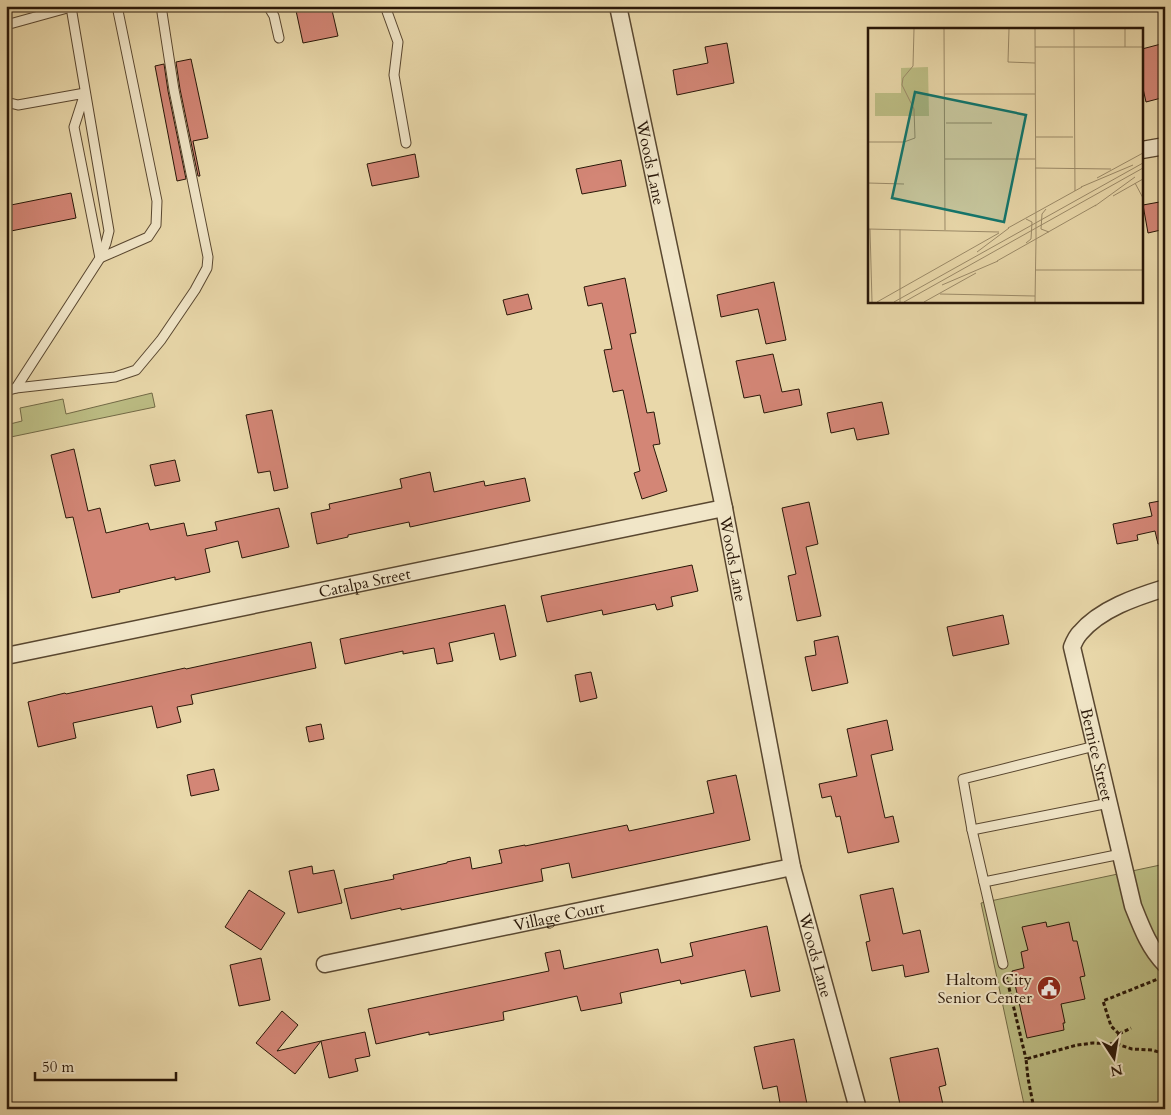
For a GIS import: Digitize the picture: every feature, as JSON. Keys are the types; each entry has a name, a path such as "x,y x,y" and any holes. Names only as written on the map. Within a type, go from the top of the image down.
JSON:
{"street":[{"name":"Woods Lane","path":"618,6 724,508 792,867 858,1109"},
{"path":"1144,150 1165,146"},
{"name":"Catalpa Street","path":"6,656 724,508"},
{"name":"Bernice Street","path":"1165,588 1130,600 1097,618 1079,634 1072,647 1133,906 1144,934 1165,964"},
{"name":"Village Court","path":"325,964 792,867"}],"lane":[{"path":"100,258 148,236 156,225 157,201 117,6"},
{"path":"6,390 115,377 136,370 161,340 195,290 207,268 208,257 174,90 161,6"},
{"path":"268,6 274,16 279,38"},
{"path":"385,6 398,42 394,75 406,143"},
{"path":"6,25 72,7 109,230 100,258 16,388"},
{"path":"86,93 74,126 100,258"},
{"path":"6,102 18,105 86,93"},
{"path":"1003,964 972,830 963,780 1096,746"},
{"path":"972,830 1109,803"},
{"path":"984,882 1121,854"}],"path":[{"path":"1003,964 1026,1059 1034,1109"},
{"path":"1119,1034 1111,1026 1103,1002 1165,976"},
{"path":"1119,1034 1131,1028"},
{"path":"1117,1044 1119,1034"},
{"path":"1026,1059 1077,1045 1093,1043 1117,1044 1132,1050 1152,1050 1165,1054"}],"green space":[{"path":"152,393 155,407 6,438 6,425 22,421 20,408 63,399 66,414"},
{"path":"1165,864 1165,1109 1025,1109 981,903"}],"building":[{"path":"295,6 331,6 338,36 303,43"},
{"path":"727,43 734,83 677,95 673,70 708,63 705,47"},
{"path":"1161,44 1165,58 1165,97 1146,102 1144,93 1144,48"},
{"path":"191,59 208,138 193,141 200,176 198,176 176,62"},
{"path":"164,64 186,179 177,181 155,66"},
{"path":"415,154 419,177 372,186 367,164"},
{"path":"621,160 626,186 582,194 576,169"},
{"path":"71,193 76,218 6,232 6,206"},
{"path":"1165,201 1165,229 1148,233 1144,205"},
{"path":"625,278 636,333 630,334 647,413 654,412 660,444 653,445 667,491 642,499 634,473 640,471 623,390 613,392 604,350 612,349 602,303 588,306 584,287"},
{"path":"774,282 786,340 766,344 758,309 721,317 717,295"},
{"path":"528,294 532,309 507,315 503,300"},
{"path":"773,354 782,392 799,389 802,405 764,413 760,395 744,398 736,361"},
{"path":"882,402 889,434 857,440 854,428 831,433 827,413"},
{"path":"272,410 288,488 274,491 270,471 258,473 246,415"},
{"path":"74,449 88,511 100,508 106,533 148,523 150,530 184,523 187,536 217,530 215,522 279,508 289,547 242,558 238,541 205,549 210,572 175,580 175,577 92,598 73,517 66,518 51,455"},
{"path":"175,460 180,481 155,486 150,465"},
{"path":"430,472 434,492 484,481 485,486 525,478 530,501 410,527 409,522 348,535 348,537 317,544 311,513 330,509 329,504 402,488 400,479"},
{"path":"1165,500 1165,543 1158,544 1155,531 1137,535 1138,540 1117,544 1113,524 1152,516 1149,503"},
{"path":"809,502 818,544 806,547 821,616 797,621 788,576 796,574 782,508"},
{"path":"692,565 698,591 671,597 673,606 657,610 655,604 603,615 602,610 547,622 541,596"},
{"path":"505,605 516,656 500,660 494,633 449,643 453,661 437,664 434,648 403,654 403,651 345,664 340,639"},
{"path":"1003,615 1009,644 953,656 947,627"},
{"path":"838,636 848,683 812,691 805,657 816,655 814,641"},
{"path":"311,642 316,668 191,695 193,704 177,707 181,722 157,728 152,706 73,723 76,738 38,747 28,702"},
{"path":"591,672 597,698 580,702 575,675"},
{"path":"887,720 893,750 871,755 885,818 893,816 899,842 848,853 840,816 836,817 831,796 822,798 819,784 857,776 847,729"},
{"path":"321,724 324,739 309,742 306,727"},
{"path":"214,769 219,790 191,796 187,775"},
{"path":"736,775 750,840 572,878 569,863 541,869 543,881 351,919 344,889 394,879 393,875 470,857 472,869 502,863 499,850 627,825 629,831 714,813 707,781"},
{"path":"312,866 313,874 334,870 342,903 298,913 289,871"},
{"path":"893,888 903,934 920,930 929,972 905,977 903,965 872,971 866,942 870,941 860,895"},
{"path":"249,890 285,913 261,950 225,927"},
{"name":"Haltom City Senior Center","path":"1046,922 1047,927 1069,922 1073,941 1077,941 1085,976 1080,977 1085,999 1061,1004 1065,1023 1063,1023 1064,1030 1027,1038 1012,971 1024,968 1021,952 1028,950 1022,927"},
{"path":"767,926 780,991 751,997 745,970 681,984 680,980 620,993 622,1003 581,1011 577,996 503,1012 504,1020 429,1035 429,1032 376,1044 368,1009 549,971 545,953 560,950 564,969 658,949 661,963 693,956 690,943"},
{"path":"261,958 270,1000 239,1006 230,965"},
{"path":"282,1011 298,1025 277,1051 321,1041 295,1074 256,1043"},
{"path":"365,1032 370,1056 355,1059 358,1071 329,1078 321,1041"},
{"path":"794,1039 808,1109 781,1109 777,1086 763,1089 754,1047"},
{"path":"938,1048 946,1085 939,1087 944,1109 901,1109 890,1058"}],"place":[{"name":"Haltom City Senior Center","path":"1049,988"}]}
